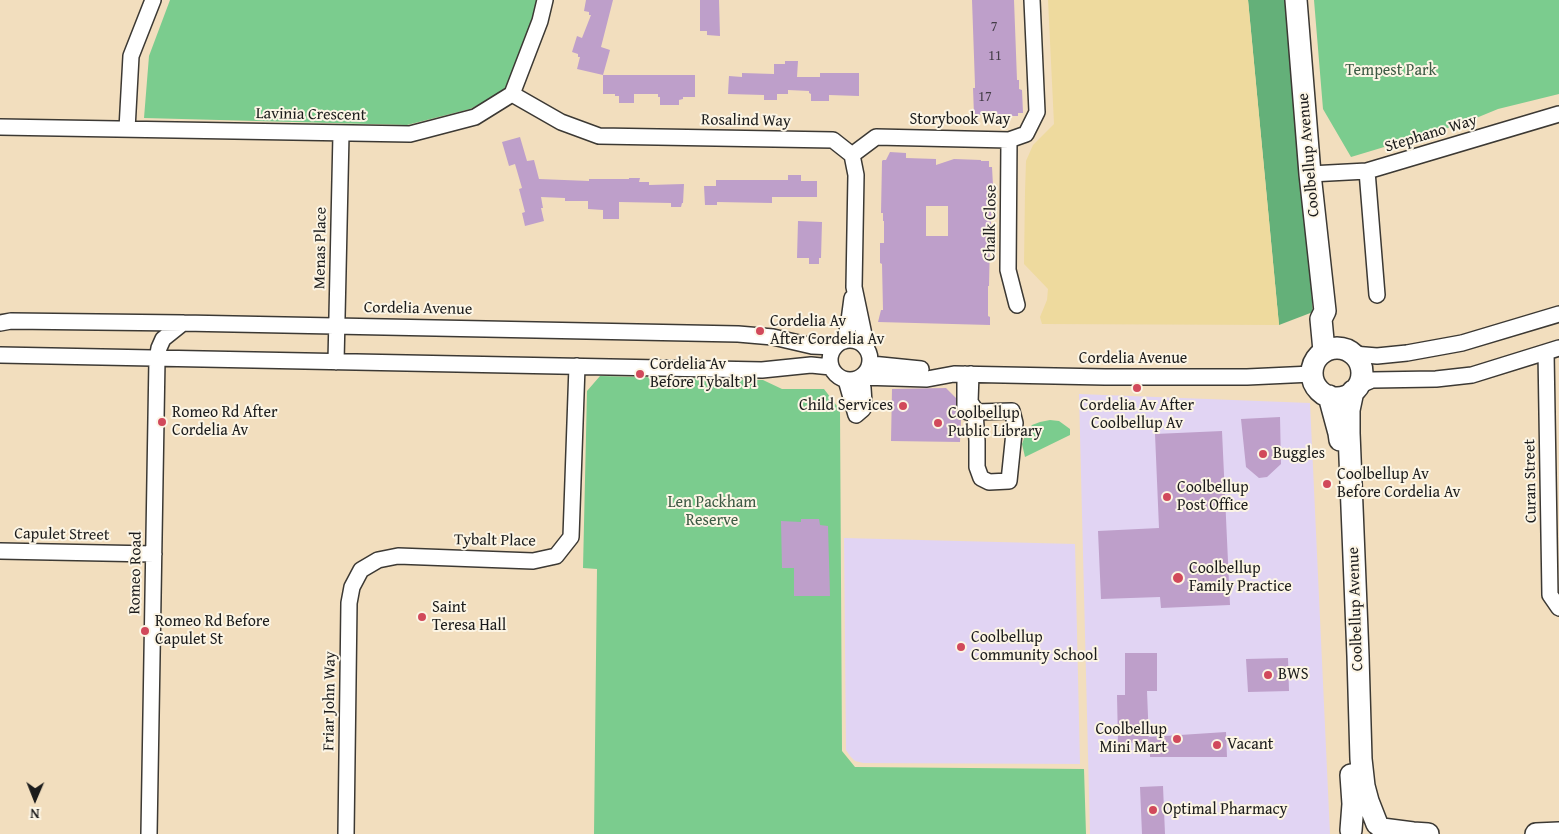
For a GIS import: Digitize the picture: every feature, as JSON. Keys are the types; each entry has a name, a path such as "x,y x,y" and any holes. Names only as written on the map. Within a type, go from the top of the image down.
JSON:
{"street":[{"path":"127,129 131,56 153,0"},
{"path":"512,94 540,20 545,0"},
{"name":"Storybook Way","path":"852,154 876,137 1009,140 1026,134 1037,112 1032,0"},
{"name":"Coolbellup Avenue","path":"1296,0 1310,174 1325,310 1321,319 1339,351"},
{"name":"Lavinia Crescent","path":"0,127 410,134 475,117 512,94"},
{"name":"Rosalind Way","path":"512,94 561,122 599,136 833,140 852,154"},
{"name":"Stephano Way","path":"1310,174 1367,172 1559,114"},
{"name":"Menas Place","path":"336,362 341,134"},
{"name":"Chalk Close","path":"1009,140 1008,270 1017,305"},
{"path":"852,154 856,176 854,287 848,328 830,357 831,367 838,377 856,379 927,379 963,374"},
{"path":"1367,172 1377,295"},
{"path":"854,287 869,356 869,370 856,379"},
{"path":"1553,350 1472,375 1436,379 1372,380 1355,388 1346,395 1338,397 1322,393 1313,382 1312,374 1315,361 1339,351 1384,355 1407,353 1462,342 1559,314"},
{"name":"Cordelia Avenue","path":"0,323 11,320 738,334 773,337 812,346 839,344"},
{"name":"Romeo Road","path":"149,834 158,359 159,348 163,339 183,323"},
{"path":"839,344 850,340 857,341 869,356 905,368 930,369 963,374"},
{"name":"Curan Street","path":"1553,350 1550,595 1559,608"},
{"path":"1339,351 1360,365 1360,379 1355,388"},
{"path":"0,355 762,370 811,365 831,367"},
{"name":"Tybalt Place","path":"361,570 378,560 398,556 533,561 556,556 571,537 577,366"},
{"path":"963,374 970,402 975,412 977,467 981,478 989,482 1009,481 1015,423 1012,411 975,412"},
{"name":"Cordelia Avenue","path":"963,374 1104,377 1246,377 1312,374"},
{"path":"856,379 862,388 864,404 863,409 856,415"},
{"name":"Coolbellup Avenue","path":"1348,833 1353,804 1354,702 1349,410 1355,388"},
{"name":"Coolbellup Avenue","path":"1329,396 1339,433 1344,600 1364,786 1368,801 1382,829"},
{"name":"Capulet Street","path":"0,551 154,554"},
{"name":"Friar John Way","path":"346,834 349,603 352,587 361,570"},
{"path":"1348,833 1357,825 1363,822 1370,822 1382,829 1428,834"},
{"path":"1536,834 1559,833"}],"shaded area":[{"path":"1079,394 1310,403 1330,834 1090,834"},
{"name":"Coolbellup Community School","path":"844,538 1075,544 1080,764 863,763 855,761 846,750"}],"green space":[{"path":"170,0 537,0 533,21 506,91 470,109 407,125 144,118 149,56"},
{"path":"1248,0 1287,0 1288,9 1313,312 1279,325"},
{"name":"Tempest Park","path":"1314,0 1559,0 1559,94 1498,109 1464,123 1351,157 1323,109"},
{"name":"Len Packham Reserve","path":"600,376 763,380 782,389 824,389 840,410 842,751 855,767 1084,769 1086,834 594,834 597,569 583,568 587,391"},
{"path":"1050,420 1059,421 1070,429 1070,435 1025,457 1022,444 1026,433 1032,425"}],"sand":[{"path":"1048,0 1248,0 1279,325 1042,324 1040,317 1047,300 1048,289 1024,264 1025,192 1026,161 1033,145 1054,124"}],"building":[{"path":"586,0 613,0 601,47 610,50 603,75 577,69 580,57 572,52 577,36 582,38 591,15 589,15 589,12 584,11"},
{"path":"700,0 719,0 720,36 707,35 707,31 700,31"},
{"path":"972,0 1014,0 1017,80 1019,80 1019,89 1022,90 1023,113 1018,113 1018,116 1011,116 1011,118 987,118 987,115 974,115 973,88 975,88 975,85"},
{"path":"785,61 798,61 797,77 820,77 820,73 859,73 859,96 829,95 829,101 811,101 809,91 788,90 788,94 777,94 777,100 764,100 764,95 728,94 729,76 742,77 742,73 774,74 774,64 785,64"},
{"path":"603,75 695,75 695,97 683,97 683,99 679,100 679,105 660,105 658,94 634,94 634,103 619,103 619,96 603,94"},
{"path":"520,137 527,161 534,160 539,179 589,181 589,179 640,178 639,182 649,182 649,185 684,184 683,203 681,207 671,207 671,203 619,202 619,219 603,219 603,210 588,209 588,201 565,201 565,198 541,197 544,221 525,226 522,213 525,212 519,189 522,188 515,164 509,166 502,142"},
{"path":"890,152 906,153 906,158 936,159 936,165 954,159 989,161 989,167 992,167 993,186 988,286 988,316 990,317 990,325 878,322 881,310 883,310 880,243 884,243 884,221 883,213 881,213 882,161 886,160","holes":["926,206 948,206 948,236 926,236"]},
{"path":"788,175 801,175 801,181 817,181 817,197 772,197 772,203 717,202 717,205 705,205 704,186 716,186 716,180 788,180"},
{"path":"798,221 822,222 821,258 819,258 819,264 809,264 809,258 797,258"},
{"name":"Coolbellup Public Library","path":"946,388 956,398 956,408 961,418 960,442 891,441 892,389"},
{"name":"Buggles","path":"1280,417 1281,464 1267,477 1259,478 1246,467 1241,419"},
{"path":"1222,431 1230,605 1161,608 1160,597 1101,599 1098,531 1159,528 1155,434"},
{"path":"801,519 819,519 820,525 828,526 830,596 794,596 794,568 782,568 781,521 801,522"},
{"path":"1125,653 1157,653 1157,691 1147,691 1149,742 1118,743 1117,695 1125,695"},
{"name":"BWS","path":"1288,658 1289,691 1248,692 1246,659"},
{"path":"1226,732 1227,757 1150,757 1149,737"},
{"name":"Optimal Pharmacy","path":"1163,786 1165,834 1142,834 1140,787"}],"place":[{"name":"Cordelia Av After Cordelia Av","path":"760,331"},
{"name":"Cordelia Av Before Tybalt Pl","path":"640,374"},
{"name":"Cordelia Av After Coolbellup Av","path":"1137,388"},
{"name":"Child Services","path":"903,406"},
{"name":"Romeo Rd After Cordelia Av","path":"162,422"},
{"name":"Coolbellup Public Library","path":"938,423"},
{"name":"Buggles","path":"1263,454"},
{"name":"Coolbellup Av Before Cordelia Av","path":"1327,484"},
{"name":"Coolbellup Post Office","path":"1167,497"},
{"name":"Coolbellup Family Practice","path":"1178,578"},
{"name":"Saint Teresa Hall","path":"422,617"},
{"name":"Romeo Rd Before Capulet St","path":"145,631"},
{"name":"Coolbellup Community School","path":"961,647"},
{"name":"BWS","path":"1268,675"},
{"name":"Coolbellup Mini Mart","path":"1177,739"},
{"name":"Vacant","path":"1217,745"},
{"name":"Optimal Pharmacy","path":"1153,810"}]}
